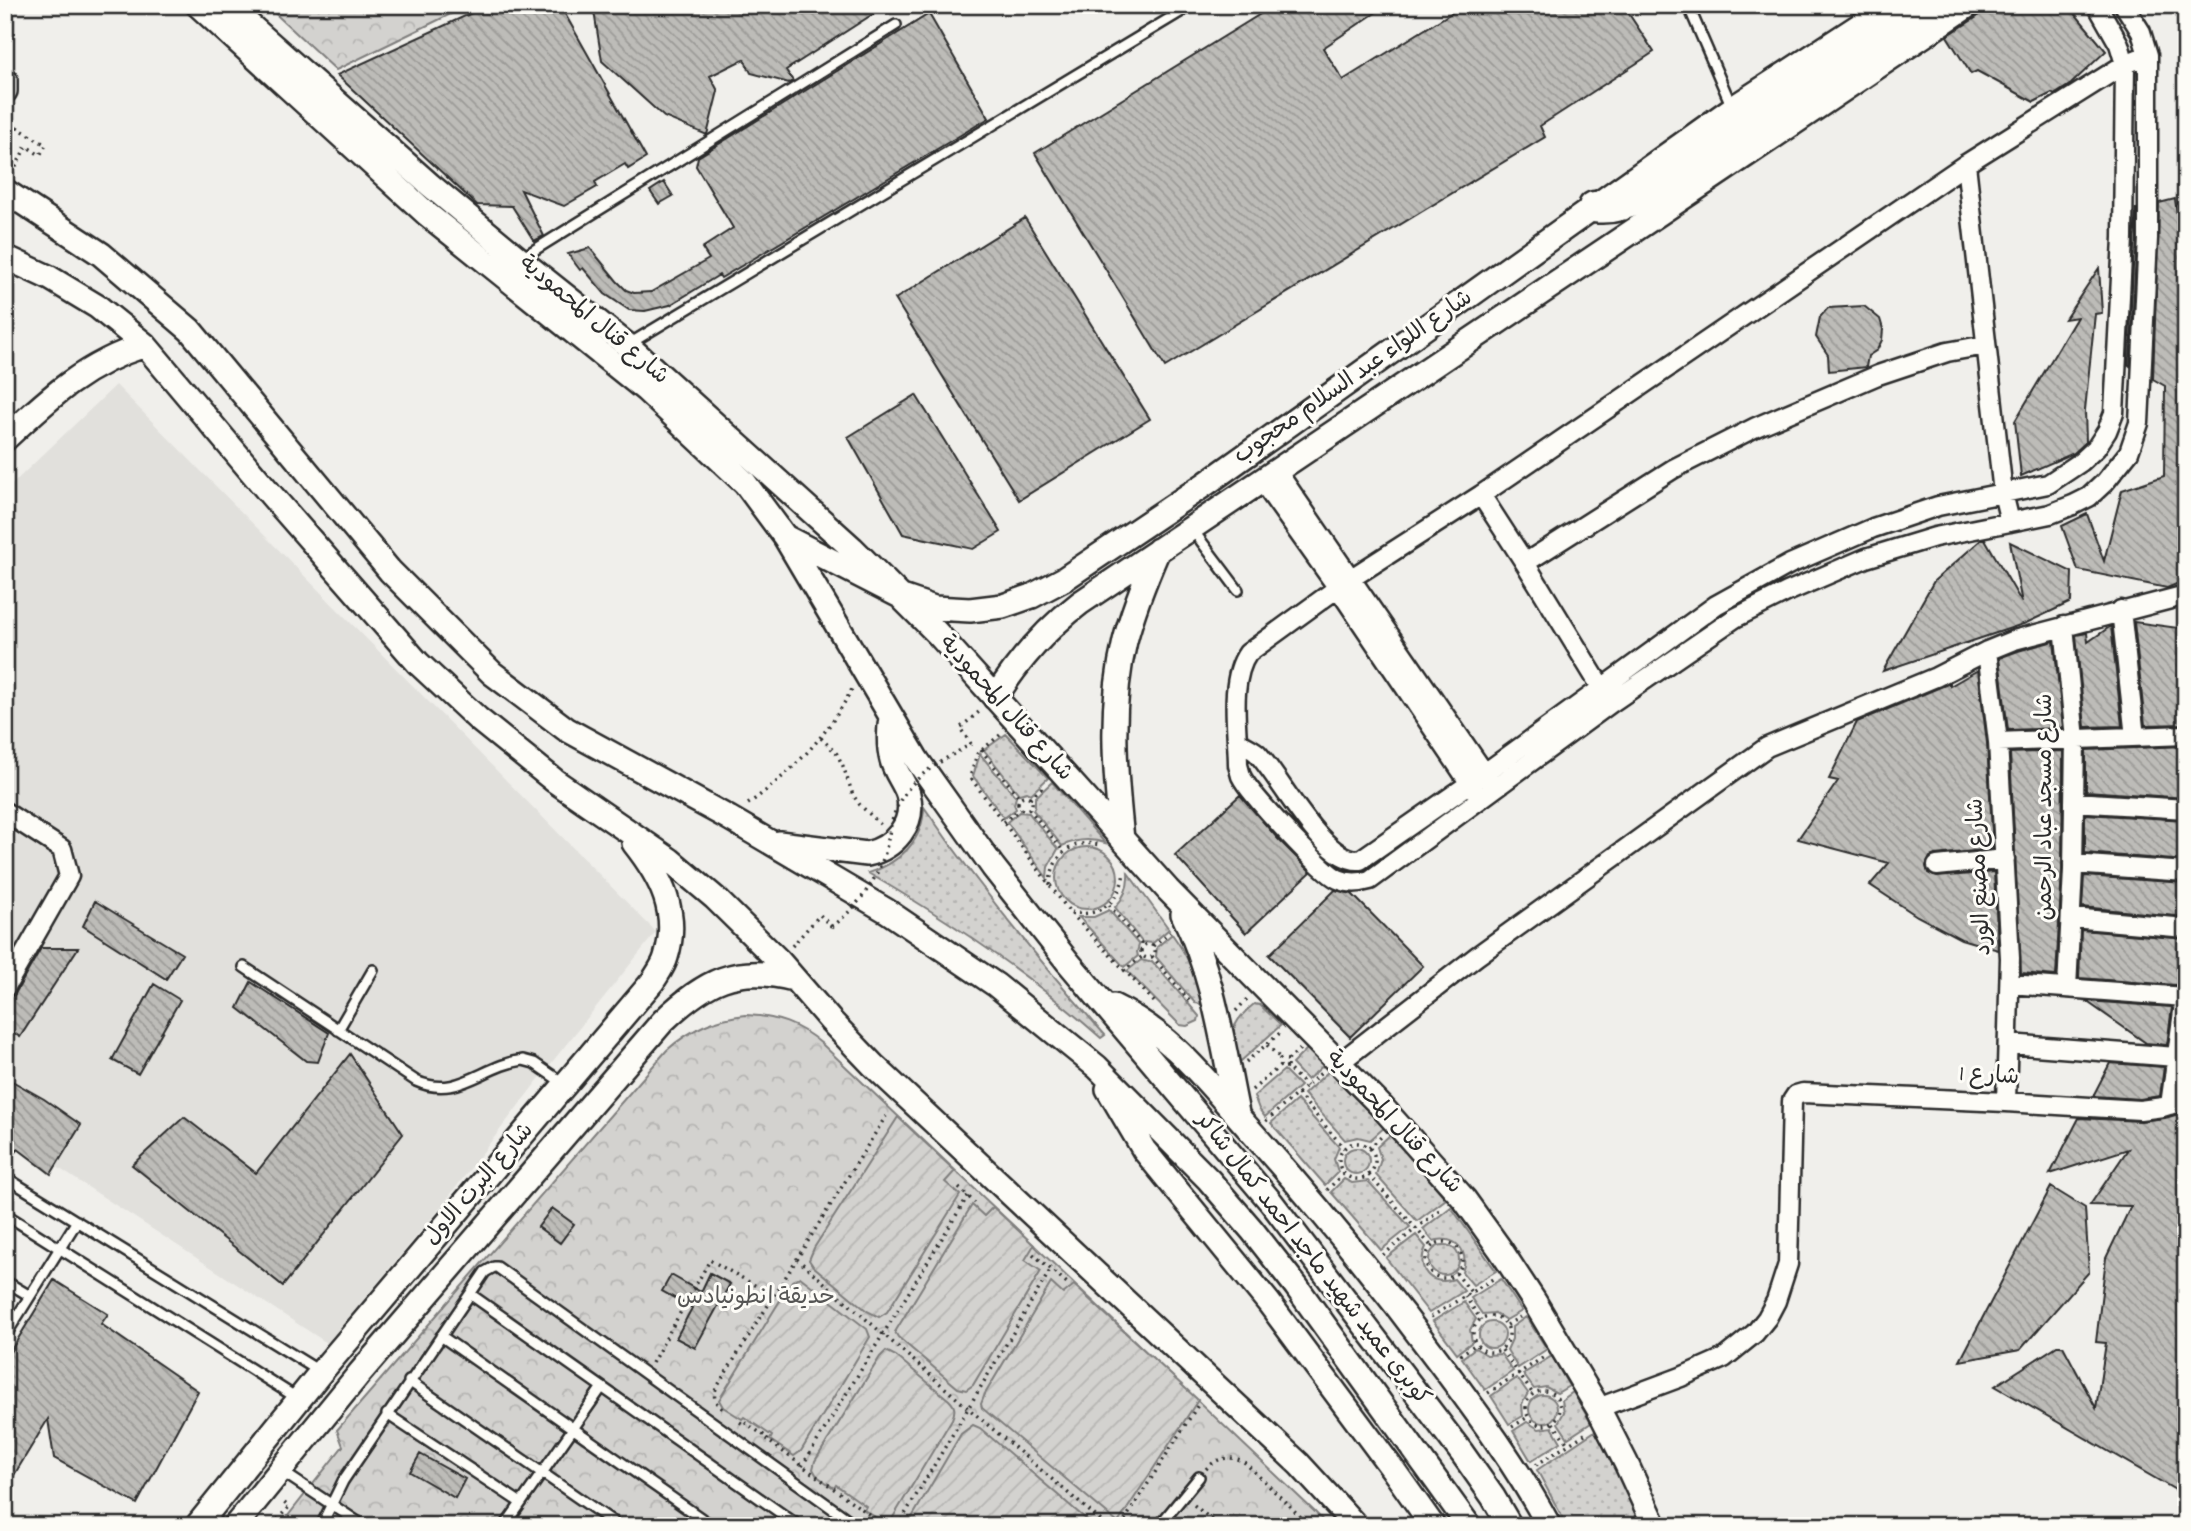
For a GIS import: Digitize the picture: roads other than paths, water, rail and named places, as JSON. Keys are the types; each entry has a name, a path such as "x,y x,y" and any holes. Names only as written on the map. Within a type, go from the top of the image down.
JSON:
{"highway":[{"path":"1594,207 1622,206 1641,197 1928,5"}],"main road":[{"name":"شارع قنال المحمودية","path":"198,5 427,214 646,390 745,483 785,537 891,716"},
{"name":"شارع قنال المحمودية","path":"227,5 353,118 519,259 627,345 852,548 902,597 995,698 1114,843 1168,890 1334,1065 1424,1152 1464,1199 1534,1301 1597,1418 1626,1463 1655,1526"},
{"name":"شارع اللواء عبد السلام محجوب","path":"785,537 902,597 933,608 970,610 1003,606 1032,596 1063,579 1207,483 1733,108 1891,5"},
{"name":"شارع اللواء عبد السلام محجوب","path":"995,698 1024,656 1060,619 1080,603 1969,5"},
{"path":"5,80 5,91"},
{"path":"8,185 101,254 190,330 390,571 492,673 566,729 729,818 943,947 1007,993 1097,1067 1116,1105 1144,1150 1269,1303 1433,1526"},
{"path":"5,257 50,278 98,307 145,345 418,663 487,727 555,781 670,860 715,898 779,961 873,1065 1298,1464 1356,1526"},
{"path":"5,439 70,381 107,359 145,345"},
{"path":"1114,843 1116,691 1125,640 1158,550"},
{"path":"766,841 856,854 877,852 894,841 906,825 909,804 908,794 892,762 889,747 891,716"},
{"name":"كوبرى عميد شهيد ماجد احمد كمال شاكر","path":"891,716 918,760 993,867 1068,962 1271,1202 1462,1453 1510,1526"},
{"name":"شارع البرت الاول","path":"197,1526 321,1372 653,981 666,959 671,933 669,909 660,880 619,824"},
{"path":"1168,890 1188,924 1203,960 1237,1116"},
{"name":"شارع البرت الاول","path":"235,1526 420,1303 651,1034 680,1005 718,980 745,974 769,973 794,979"},
{"path":"1103,1002 1142,1021 1176,1048 1331,1224 1417,1333 1520,1476 1549,1526"},
{"name":"كوبرى عميد شهيد ماجد احمد كمال شاكر","path":"1097,1067 1209,1180 1252,1230 1296,1286 1469,1526"},
{"path":"397,1283 420,1303"}],"street":[{"path":"1238,742 1259,756 1312,827 1335,851 1348,860 1360,860 1483,781 1606,695 1716,605 1790,564 1900,518 1938,506 2040,487 2074,468 2096,448 2114,413 2123,238 2125,64 2119,44 2097,5"},
{"path":"1606,695 1758,605 1866,558 1935,537 2050,514 2073,505 2088,497 2105,482 2129,452 2139,423 2148,238 2148,55 2141,32 2124,5"},
{"path":"1268,475 1344,583 1483,781 1480,799 1370,880 1346,882 1329,874 1281,825 1242,777 1238,765 1236,687 1241,662 1248,653 1344,583 1481,495 1966,164 2125,64 2148,55"},
{"path":"1966,164 2003,493 2010,522"},
{"path":"1525,563 1673,469 1756,428 1878,375 1947,352 1986,345"},
{"path":"1481,495 1606,695"},
{"path":"1334,1065 1477,956 1767,747 1936,677 2014,640 2186,594"},
{"path":"2121,610 2135,737"},
{"name":"شارع مسجد عباد الرحمن","path":"2064,626 2075,739 2072,918 2067,988"},
{"name":"شارع مصنع الورد","path":"1987,651 1998,742 2005,859 2010,984 2006,1102"},
{"path":"1998,742 2186,735"},
{"path":"2074,802 2186,808"},
{"path":"5,812 62,849 69,876 5,988"},
{"path":"1937,866 2005,859"},
{"path":"1360,860 1370,880"},
{"path":"2073,864 2186,872"},
{"path":"2072,918 2186,928"},
{"path":"2010,984 2185,997"},
{"path":"2178,1103 2176,1057 2184,1019 2186,990"},
{"path":"2009,1044 2176,1057"},
{"name":"شارع 1","path":"1597,1418 1724,1357 1755,1333 1766,1318 1776,1301 1788,1264 1791,1101 1796,1095 1803,1093 2006,1102 2140,1111 2178,1103"}],"lane":[{"path":"627,345 1192,5"},
{"path":"1688,5 1733,108"},
{"path":"519,259 896,25"},
{"path":"1191,527 1238,590"},
{"path":"244,967 427,1086 453,1086 523,1060 534,1063 566,1086"},
{"path":"338,1030 373,970"},
{"path":"5,1177 321,1372"},
{"path":"5,1214 299,1399"},
{"path":"5,1336 77,1221"},
{"path":"321,1526 343,1481 409,1381 487,1269 497,1268 857,1526"},
{"path":"5,1281 30,1296"},
{"path":"470,1294 799,1526"},
{"path":"441,1336 712,1526"},
{"path":"409,1381 619,1526"},
{"path":"505,1526 602,1387"},
{"path":"387,1414 521,1503"},
{"path":"279,1470 364,1526"},
{"path":"1158,1526 1199,1477"}],"park label":[{"name":"حديقة انطونيادس","path":"756,1298"}]}
